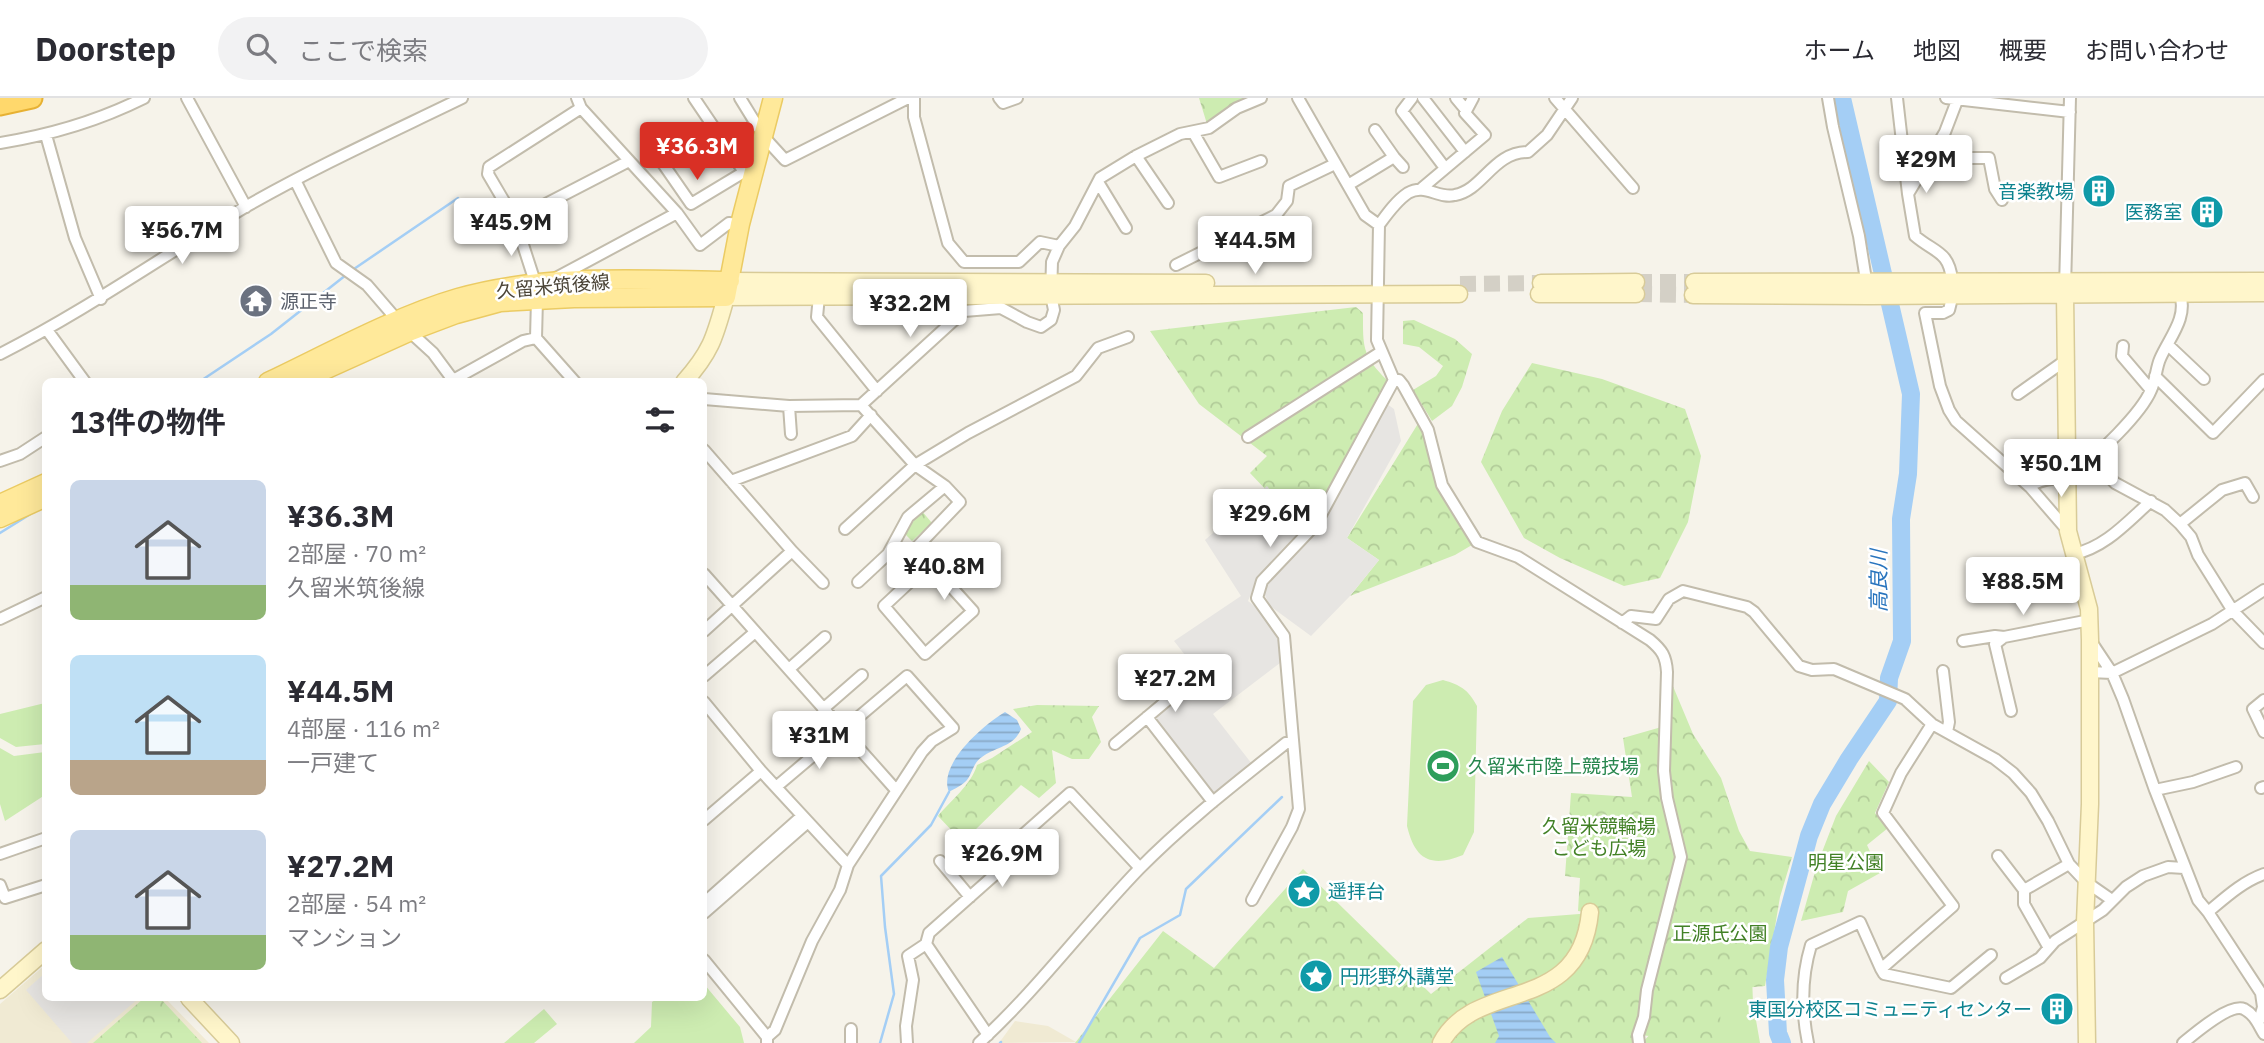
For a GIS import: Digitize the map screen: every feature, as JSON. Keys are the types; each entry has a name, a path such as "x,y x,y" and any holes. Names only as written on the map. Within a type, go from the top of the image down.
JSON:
{"highway":[{"path":"0,105 32,98"}],"main road":[{"path":"728,289 749,173 764,137 773,98"},
{"name":"久留米筑後線","path":"278,378 405,326 540,289 728,289"},
{"name":"久留米筑後線","path":"306,378 405,326"},
{"path":"0,503 42,485"},
{"path":"0,518 42,499"}],"street":[{"path":"0,143 46,135 121,109 144,98"},
{"path":"187,98 246,207"},
{"path":"0,354 101,299 246,207 462,98"},
{"path":"657,155 691,204 749,173 694,98"},
{"path":"740,98 764,137 785,160 908,98"},
{"path":"914,98 914,117 948,243 964,262 1019,262 1040,242 1059,246"},
{"path":"999,98 1003,103 1017,98"},
{"path":"707,399 789,406 862,405 964,311 1001,308 1027,323 1041,327 1051,320 1054,310 1051,289 1052,262 1098,182 1118,165 1180,134 1209,128 1237,108 1261,98"},
{"path":"1298,98 1365,215 1379,225"},
{"path":"1412,98 1402,111 1445,168"},
{"path":"1423,98 1465,152"},
{"path":"1394,380 1377,340 1379,225 1396,204 1409,193 1422,188 1485,135 1465,113 1466,110 1456,98"},
{"path":"1466,110 1473,98"},
{"path":"1555,98 1633,188"},
{"path":"1422,188 1455,196 1465,191 1507,156 1516,152 1528,152 1547,135 1572,98"},
{"path":"1828,98 1859,236 1866,280"},
{"path":"1897,98 1915,236 1945,256 1949,262 1952,287 1949,310 1943,313 1925,313 1944,398 1956,421 2030,487 2068,531"},
{"path":"2070,98 2065,288 2068,531 2090,620 2090,804 2085,922 2087,1043"},
{"path":"1908,194 1945,132 1954,99 2070,112"},
{"path":"571,378 536,338 540,289 515,220 488,174 489,167 579,103 677,213 700,245 729,223 740,224"},
{"path":"1375,130 1403,167"},
{"path":"1193,132 1219,177 1261,161"},
{"path":"46,135 75,238 101,299"},
{"path":"1136,156 1168,202"},
{"path":"1348,185 1394,156"},
{"path":"1929,158 1989,158 1995,189 2002,200"},
{"path":"515,220 629,161"},
{"path":"1177,265 1276,215 1287,201 1289,186 1335,164"},
{"path":"295,180 336,263 367,285 433,353 452,378"},
{"path":"1098,182 1126,228"},
{"path":"540,289 677,213"},
{"path":"1901,288 1866,280 1693,288 1870,296 1901,288 1952,287 2065,288 2180,294 2264,293"},
{"path":"2065,288 2264,281"},
{"path":"1540,289 1636,288"},
{"path":"728,289 819,296 1051,289"},
{"path":"728,289 1459,289"},
{"path":"688,378 703,361 714,341 728,289"},
{"path":"2030,487 2035,482 2072,474 2133,417 2151,390 2181,318 2183,303 2180,294"},
{"path":"819,296 817,317 877,391"},
{"path":"47,330 82,378"},
{"path":"845,529 915,465 968,433 1076,376 1098,348 1128,337"},
{"path":"457,378 523,341 536,338"},
{"path":"2168,345 2204,379"},
{"path":"2123,346 2122,356 2151,390"},
{"path":"1248,437 1381,352"},
{"path":"2018,394 2066,360"},
{"path":"2155,376 2213,433 2264,380"},
{"path":"1394,380 1399,380 1403,385 1428,430 1442,485 1478,542 1518,557 1650,640 1666,657 1664,771 1667,798 1681,857 1647,990 1644,1017 1638,1035 1639,1043"},
{"path":"1252,900 1299,809 1284,636 1257,598 1258,589 1296,543 1316,524 1394,380"},
{"path":"862,405 915,465 945,486 960,502 916,548 973,611 925,654 884,606 930,564"},
{"path":"789,406 791,434"},
{"path":"731,481 852,436 871,415"},
{"path":"0,461 20,454 42,440"},
{"path":"707,453 822,583"},
{"path":"2091,457 2115,483 2151,501 2180,524 2191,537 2198,555 2233,611 2264,643"},
{"path":"2180,524 2222,490 2245,483 2253,497"},
{"path":"858,582 888,554 908,517 945,486"},
{"path":"2074,554 2091,550 2108,540 2151,501"},
{"path":"707,628 792,551"},
{"path":"707,579 896,790"},
{"path":"2090,672 2112,673 2212,624 2264,590"},
{"path":"1622,623 1631,616 1656,619 1669,599 1683,591 1747,607 1799,666 1812,670 1834,669 1905,699 1932,724 1995,759 2013,773 2031,793 2048,821 2068,864 2112,900"},
{"path":"0,619 42,601"},
{"path":"1963,641 2004,637 2090,620"},
{"path":"707,673 754,633"},
{"path":"2004,637 1995,644 2011,711"},
{"path":"789,669 825,638"},
{"path":"2090,640 2112,673 2123,699 2198,900 2261,993 2263,1007 2259,1021"},
{"path":"1115,744 1177,692 1162,671"},
{"path":"1943,671 1949,722 1947,732"},
{"path":"823,709 862,675"},
{"path":"707,964 767,1040 775,1030 812,941 840,890 848,865 922,752 932,741 953,728 907,676 776,787"},
{"path":"2264,700 2253,709 2264,732"},
{"path":"707,708 848,865"},
{"path":"1147,717 1213,802"},
{"path":"1881,969 1953,906 1884,813 1901,773 1932,724"},
{"path":"979,1043 1140,868 1213,802 1286,743 1292,742"},
{"path":"2155,790 2193,782 2236,767"},
{"path":"707,817 761,771"},
{"path":"907,1043 906,1026 912,980 908,956 926,944 929,933 999,871 1017,840 1070,793 1140,868"},
{"path":"707,901 805,819"},
{"path":"707,910 805,819"},
{"path":"0,855 42,839"},
{"path":"1998,856 2024,890 2024,904 2049,948"},
{"path":"940,861 970,897"},
{"path":"2024,890 2068,864"},
{"path":"2006,978 2040,958 2055,941 2103,910 2126,887 2143,876 2168,867 2184,868"},
{"path":"2208,912 2235,889 2260,876 2264,887"},
{"path":"0,885 5,898 42,886"},
{"path":"1441,1043 1447,1031 1462,1019 1553,979 1576,959 1583,947 1590,912"},
{"path":"1808,1043 1803,1019 1802,991 1811,945 1860,922 1884,974 1951,988 1992,955"},
{"path":"926,944 988,1035"},
{"path":"0,990 42,953"},
{"path":"193,1001 231,1043"},
{"path":"2183,1043 2235,1008 2242,1008 2259,1021 2264,1034"},
{"path":"851,1029 851,1043"}],"shaded area":[{"path":"1387,404 1394,409 1401,441 1347,538 1379,560 1350,596 1311,636 1270,606 1263,583 1322,519"},
{"path":"1267,486 1303,531 1255,584 1248,601 1256,607 1280,639 1280,663 1213,714 1252,764 1214,796 1156,723 1156,718 1203,678 1174,641 1241,596 1205,540"},
{"path":"42,968 42,1001 168,1001 209,1043 0,1043 0,1004"},
{"path":"42,976 42,1001 136,1001 87,1043 72,1043 26,990"},
{"path":"1015,1021 1048,1026 1076,1042 999,1043"}],"green space":[{"path":"1199,98 1250,98 1207,124"},
{"path":"1356,307 1363,313 1364,343 1368,357 1387,380 1319,521 1304,530 1250,473 1267,456 1199,404 1150,331"},
{"path":"1414,320 1455,339 1472,354 1462,387 1452,406 1432,421 1413,390 1436,376 1443,366 1419,347 1403,344 1403,321"},
{"path":"1532,363 1602,379 1685,409 1701,456 1688,522 1660,578 1624,586 1560,558 1524,538 1481,462 1502,411"},
{"path":"1419,422 1442,485 1477,542 1455,555 1350,596 1379,560 1347,538"},
{"path":"921,510 932,523 912,541 903,532 909,521"},
{"path":"1667,672 1693,734 1721,778 1739,831 1750,851 1792,857 1780,897 1765,986 1722,990 1719,1042 1638,1035 1635,1043 1075,1043 1163,931 1214,968 1303,869 1431,994 1528,918 1592,913 1578,911 1580,878 1565,876 1571,793 1632,797 1623,738 1665,726"},
{"name":"久留米市陸上競技場","path":"1443,680 1463,688 1477,706 1474,832 1463,855 1433,861 1420,854 1410,838 1407,826 1413,701 1426,685"},
{"path":"42,704 42,744 16,747 0,738 0,714"},
{"path":"1037,705 1099,706 1092,717 1101,742 1089,759 1072,759 1052,750 1056,783 1039,798 1021,785 973,832 955,834 938,816 966,785 977,765 1032,732 1013,709"},
{"path":"0,748 14,756 42,752 42,797 5,821 0,804"},
{"name":"明星公園","path":"1869,761 1889,782 1875,813 1888,828 1867,845 1880,873 1848,891 1843,912 1801,921 1817,865 1836,816"},
{"path":"1752,976 1753,1003 1760,1043 1642,1043 1661,1022 1712,989"},
{"path":"707,988 740,1027 744,1043 634,1043 651,1027 652,1002 707,1001"},
{"path":"141,1001 163,1001 202,1043 93,1043"},
{"path":"544,1009 557,1024 534,1043 504,1043"}],"water":[{"path":"1005,712 1017,720 1021,729 1018,735 1014,740 979,759 967,780 949,792 947,781 956,758 975,735"},
{"path":"1502,957 1556,1043 1495,1043 1499,1036 1476,972"}],"waterway":[{"name":"高良川","path":"1782,1043 1778,1033 1775,980 1779,947 1809,836 1822,804 1888,701 1889,678 1902,641 1901,519 1908,474 1911,394 1842,98"},
{"path":"351,271 458,198"},
{"path":"205,378 271,334 346,275"},
{"path":"0,533 37,510"},
{"path":"880,1043 894,994 881,876 931,825 949,792"},
{"path":"1079,1043 1140,938 1180,915 1186,889 1282,797"}],"tunnel":[{"path":"1636,282 1694,282"},
{"path":"1460,284 1541,283"},
{"path":"1636,294 1693,295"}],"place":[{"name":"音楽教場","path":"2099,191"},
{"name":"医務室","path":"2207,212"},
{"name":"源正寺","path":"256,301"},
{"name":"久留米市陸上競技場","path":"1443,766"},
{"name":"遥拝台","path":"1304,891"},
{"name":"円形野外講堂","path":"1316,976"},
{"name":"東国分校区コミュニティセンター","path":"2057,1009"}],"park label":[{"name":"久留米競輪場 こども広場","path":"1599,837"},
{"name":"正源氏公園","path":"1720,933"}]}
